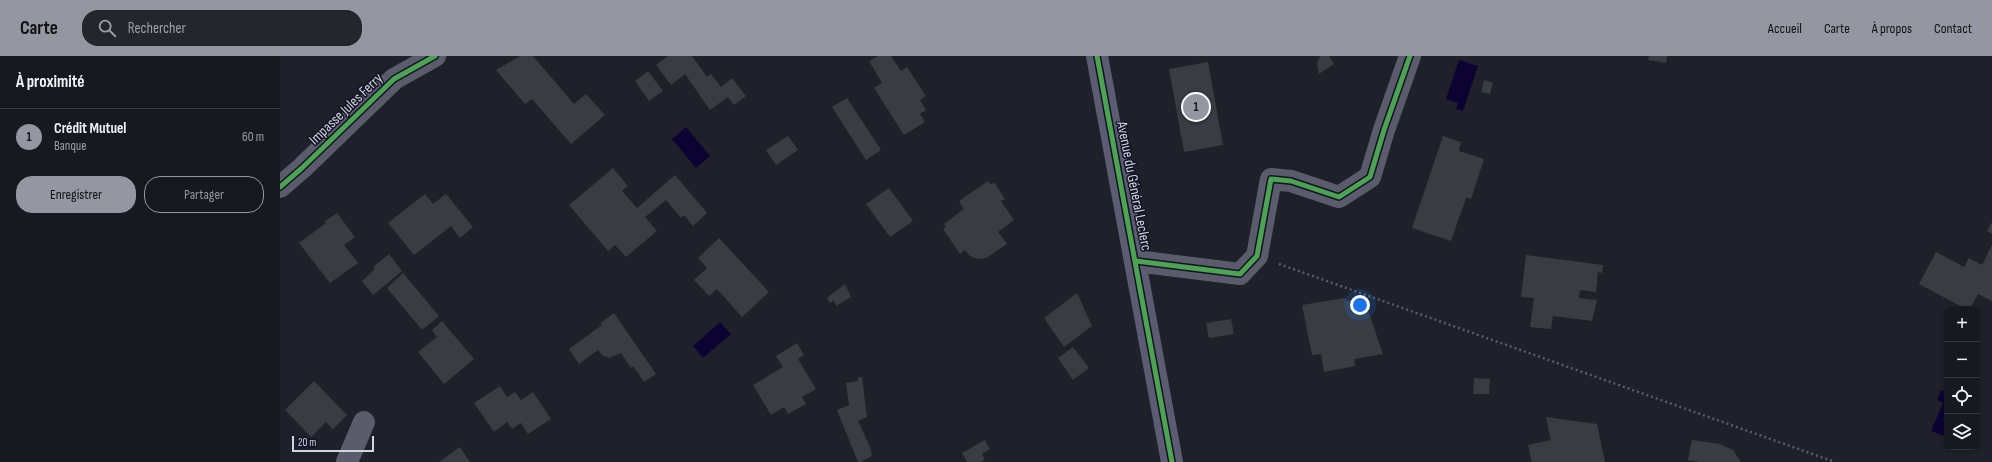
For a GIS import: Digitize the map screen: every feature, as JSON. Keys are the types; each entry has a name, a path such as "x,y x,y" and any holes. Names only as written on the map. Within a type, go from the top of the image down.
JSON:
{"main road":[{"name":"Avenue du Général Leclerc","path":"1097,56 1136,261 1165,433 1172,462"},
{"name":"Avenue du Général Leclerc","path":"1165,433 1165,462"}],"street":[{"name":"Impasse Jules Ferry","path":"280,187 302,168 394,79 435,56"},
{"path":"1136,261 1240,274 1257,256 1271,179 1291,181 1340,197 1370,177 1384,130 1410,56"},
{"path":"347,462 364,422"}],"path":[{"path":"1257,256 1835,462"}],"shaded area":[{"path":"1459,60 1478,66 1463,111 1456,109 1458,103 1446,99"},
{"path":"686,127 710,156 696,168 672,139"},
{"path":"720,322 731,334 703,358 693,346"},
{"path":"1941,390 1944,391 1944,436 1931,431 1943,403 1937,400"}],"building":[{"path":"520,56 533,56 574,104 586,94 605,115 571,144 532,99 525,104 496,70"},
{"path":"668,56 692,56 707,77 711,74 721,87 732,78 746,96 734,105 728,97 710,110 685,74 671,85 656,65"},
{"path":"878,56 891,56 901,71 907,67 926,96 920,100 926,110 920,114 925,122 904,135 874,88 882,83 869,61"},
{"path":"1320,56 1329,56 1334,64 1319,74 1317,64"},
{"path":"1649,56 1667,56 1666,63 1648,60"},
{"path":"1208,62 1223,145 1184,152 1169,69"},
{"path":"648,71 663,91 649,101 635,81"},
{"path":"1484,80 1493,83 1490,94 1481,92"},
{"path":"847,98 881,150 866,160 832,107"},
{"path":"788,136 798,150 776,165 766,150"},
{"path":"1443,136 1461,142 1459,151 1484,159 1471,199 1466,198 1451,241 1412,228"},
{"path":"613,168 628,186 622,191 637,208 675,175 707,213 693,226 684,215 681,218 666,200 645,217 657,231 626,257 615,245 608,251 569,205"},
{"path":"988,181 991,185 994,182 1005,199 1001,201 1014,220 998,232 1007,244 986,258 977,259 970,256 965,250 960,254 943,229 946,227 944,224 964,209 959,201"},
{"path":"889,188 913,221 890,237 866,204"},
{"path":"425,194 433,204 446,194 473,227 460,238 451,226 414,255 388,223"},
{"path":"337,213 355,237 344,245 358,263 330,283 299,243"},
{"path":"1992,222 1992,234 1987,231"},
{"path":"719,238 769,292 742,317 717,289 709,296 694,280 707,268 698,258"},
{"path":"1992,245 1992,301 1978,294 1972,306 1960,306 1919,284 1936,252 1964,267 1969,258 1982,265"},
{"path":"389,254 402,271 373,295 362,281 375,269 373,267"},
{"path":"1526,255 1603,265 1602,273 1598,272 1596,292 1580,290 1579,298 1597,300 1592,321 1553,316 1551,329 1530,327 1534,298 1521,297"},
{"path":"403,273 439,316 422,330 387,288"},
{"path":"845,284 851,297 836,306 834,300 830,303 827,298"},
{"path":"1077,293 1092,326 1064,347 1044,318"},
{"path":"1345,298 1347,301 1358,299 1368,310 1383,354 1354,359 1355,366 1324,372 1321,354 1312,355 1302,305"},
{"path":"614,313 656,374 644,382 633,366 631,368 621,353 609,358 602,355 598,350 579,364 569,349 602,325 600,323"},
{"path":"1231,319 1234,334 1209,338 1206,323"},
{"path":"442,321 474,359 444,384 418,352 437,337 432,330"},
{"path":"797,343 804,355 798,359 816,389 802,397 806,404 788,414 784,407 771,415 753,385 783,367 776,356"},
{"path":"1073,347 1089,368 1073,380 1058,358"},
{"path":"858,377 862,377 867,417 858,421 870,447 872,456 861,462 858,462 837,410 849,405 846,383 858,381"},
{"path":"1474,378 1490,379 1489,394 1473,394"},
{"path":"314,381 347,415 333,429 326,422 311,437 285,410"},
{"path":"500,386 507,397 515,392 521,400 533,392 551,419 528,434 521,423 512,429 507,422 494,432 474,403"},
{"path":"1546,417 1597,424 1605,462 1532,462 1528,445 1551,440"},
{"path":"985,440 990,449 982,454 985,459 981,462 967,462 962,453"},
{"path":"1692,440 1720,444 1733,450 1741,462 1699,462 1688,460"},
{"path":"460,447 470,462 439,462"}],"cycle path":[{"path":"280,187 302,168 394,79 435,56"},
{"path":"1097,56 1172,462"},
{"path":"1136,261 1240,274 1257,256 1271,179 1291,181 1339,197 1370,177 1384,130 1410,56"}],"place":[{"name":"Crédit Mutuel","path":"1196,107"}]}
